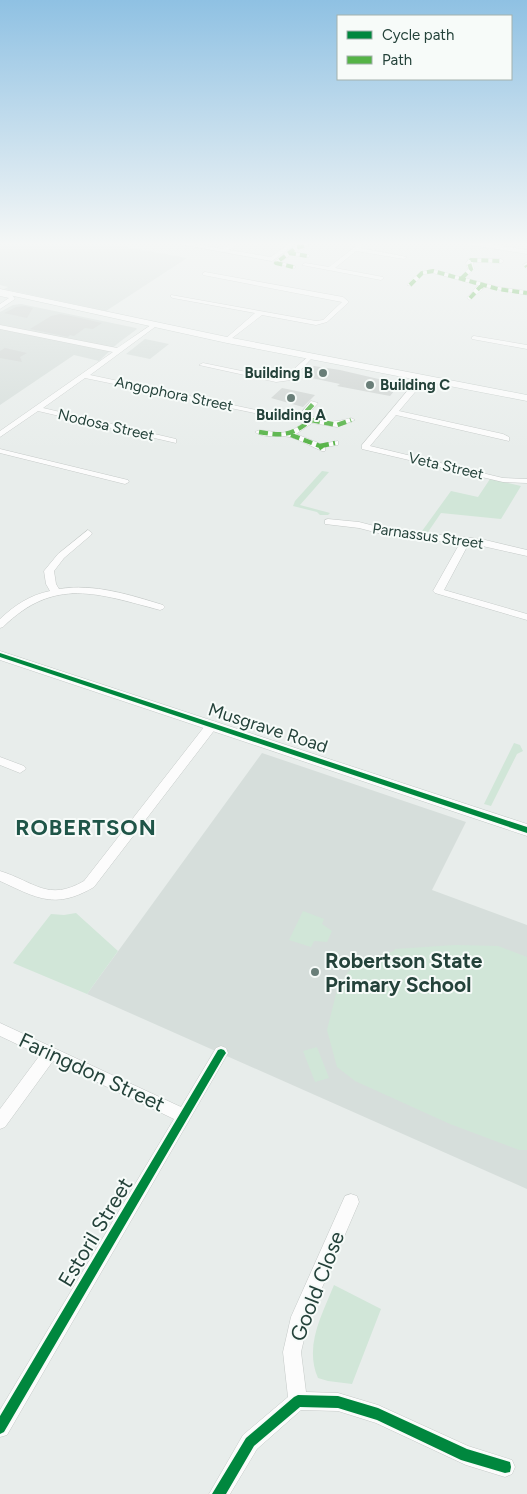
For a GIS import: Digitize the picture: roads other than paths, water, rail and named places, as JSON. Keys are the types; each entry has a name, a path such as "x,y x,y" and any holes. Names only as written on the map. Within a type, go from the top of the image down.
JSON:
{"main road":[{"path":"79,312 154,326"},
{"path":"83,312 527,403"},
{"path":"422,380 432,380 527,398"},
{"name":"Musgrave Road","path":"0,655 527,830"}],"street":[{"path":"253,312 320,323 325,322 335,312"},
{"path":"227,340 260,313"},
{"path":"0,435 86,376 154,326"},
{"path":"0,328 120,351"},
{"path":"474,338 527,347"},
{"path":"203,365 283,380 288,378 310,357"},
{"name":"Angophora Street","path":"86,376 261,413"},
{"path":"422,380 394,412 500,436 506,439"},
{"path":"314,403 305,413 311,420 337,426 352,420"},
{"name":"Nodosa Street","path":"38,409 173,441"},
{"name":"Veta Street","path":"394,412 365,446 504,480 527,481"},
{"path":"259,432 286,436 292,435 311,420"},
{"path":"292,435 321,448 335,442"},
{"path":"0,451 125,482"},
{"name":"Parnassus Street","path":"328,522 359,525 390,533 466,540 527,554"},
{"path":"56,593 51,584 49,570 61,556 88,533"},
{"path":"466,540 438,591 527,617"},
{"path":"0,625 30,600 72,591 102,592 160,607"},
{"path":"0,876 49,896 64,896 89,884 212,724"},
{"path":"0,761 20,769"},
{"name":"Faringdon Street","path":"0,1029 184,1116"},
{"path":"0,1122 50,1052"},
{"name":"Estoril Street","path":"0,1428 221,1053"},
{"name":"Goold Close","path":"298,1401 292,1352 300,1317 350,1202"},
{"path":"219,1494 250,1442 298,1401 338,1402 378,1414 466,1455 505,1467"}],"place":[{"name":"Building B","path":"323,373"},
{"name":"Building C","path":"370,385"},
{"name":"Building A","path":"291,398"},
{"name":"Robertson State Primary School","path":"315,972"}],"district":[{"name":"ROBERTSON","path":"86,827"}]}
